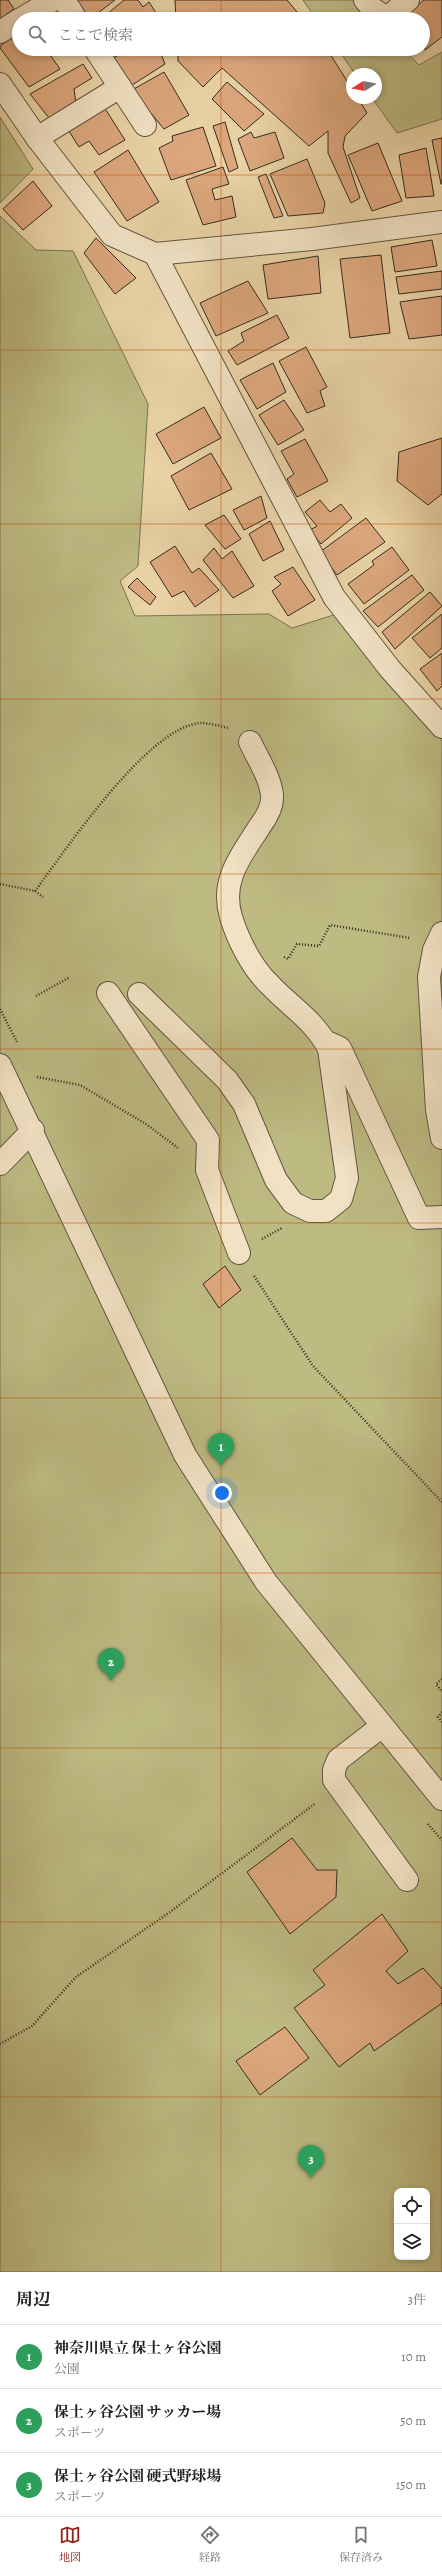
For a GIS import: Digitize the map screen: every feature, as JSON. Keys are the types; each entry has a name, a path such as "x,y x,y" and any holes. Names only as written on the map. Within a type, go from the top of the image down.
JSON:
{"street":[{"path":"33,12 52,0"},
{"path":"64,0 72,12"},
{"path":"365,0 378,12"},
{"path":"394,12 408,0"},
{"path":"0,32 12,25"},
{"path":"100,56 145,124"},
{"path":"0,84 37,138 112,235 155,254 312,239 442,222"},
{"path":"37,138 120,87"},
{"path":"155,254 334,597 390,669 442,727"},
{"path":"139,994 227,1080 244,1104 276,1180 294,1203 310,1211 326,1211 341,1199 347,1178 332,1064 324,1040 321,1033 307,1018 269,985 247,955 231,917 227,893 232,871 268,815 272,796 269,781 250,742"},
{"path":"440,938 429,977 437,1110 442,1138"},
{"path":"108,993 208,1140 208,1170 239,1253"},
{"path":"324,1040 340,1048 419,1218 442,1217"},
{"path":"0,1065 185,1455 266,1582 442,1799"},
{"path":"0,1164 32,1130"},
{"path":"382,1726 338,1760 334,1770 334,1780 338,1788 407,1880"}],"path":[{"path":"35,892 90,818 158,743 176,730 201,723 230,728 250,742"},
{"path":"0,884 35,892 43,896"},
{"path":"296,944 319,946 330,926 440,938"},
{"path":"36,996 70,977"},
{"path":"34,1076 80,1085 146,1124 208,1170"},
{"path":"310,1211 239,1253 313,1366 442,1502"},
{"path":"442,1679 436,1684 442,1692"},
{"path":"442,1712 438,1717 442,1722"},
{"path":"0,2044 32,2026 76,1977 170,1912 338,1788"},
{"path":"427,1822 442,1840"}],"shaded area":[{"path":"303,0 354,0 366,12 311,12"},
{"path":"442,52 442,119 397,133 376,104 382,104 382,68 351,68 343,56 410,56 419,65"},
{"path":"0,117 33,169 0,203"},
{"path":"0,216 36,250 73,251 148,404 138,566 120,581 135,616 269,614 292,628 340,613 397,689 442,741 442,2272 0,2272"}],"building":[{"path":"0,0 8,0 14,9 0,19"},
{"path":"76,0 115,0 99,12 85,12"},
{"path":"124,0 138,0 143,7 149,2 155,12 109,12"},
{"path":"175,0 287,0 297,12 176,12"},
{"path":"424,0 442,0 442,37 430,46 430,12 409,12"},
{"path":"12,38 12,56 51,56 60,69 29,87 0,46"},
{"path":"117,56 162,56 165,64 129,87 112,59"},
{"path":"178,56 331,56 346,79 346,104 362,104 367,113 345,136 343,147 360,198 351,203 328,153 328,131 309,146 222,68 203,87 178,61"},
{"path":"83,64 92,78 74,89 76,104 49,118 30,94"},
{"path":"164,72 189,115 164,129 132,90"},
{"path":"227,82 264,114 244,131 212,99"},
{"path":"104,107 125,140 99,155 89,141 79,147 67,128"},
{"path":"225,122 238,168 229,172 213,126"},
{"path":"203,127 216,166 171,180 159,148 173,141 172,136"},
{"path":"251,132 254,138 275,132 284,158 250,171 238,139"},
{"path":"442,138 442,184 441,184 432,140"},
{"path":"378,143 402,201 372,211 348,155"},
{"path":"426,148 434,196 406,198 399,155"},
{"path":"128,150 159,202 127,221 94,172"},
{"path":"307,159 325,203 323,213 288,216 270,174"},
{"path":"223,167 229,184 212,189 215,200 232,196 236,217 203,225 186,180"},
{"path":"266,174 283,216 274,218 258,177"},
{"path":"33,181 52,206 23,230 3,209"},
{"path":"96,238 136,278 115,294 84,253"},
{"path":"432,240 437,266 395,272 391,247"},
{"path":"381,255 390,333 350,338 340,259"},
{"path":"318,256 321,293 268,299 263,265"},
{"path":"442,271 442,289 399,294 396,277"},
{"path":"248,281 268,313 216,336 200,303"},
{"path":"442,296 442,335 409,339 400,302"},
{"path":"277,315 289,338 237,365 228,351 244,341 241,333"},
{"path":"306,347 327,387 320,391 325,406 307,413 279,361"},
{"path":"273,363 286,392 257,409 240,380"},
{"path":"284,400 304,430 278,445 259,415"},
{"path":"204,407 221,438 173,464 156,434"},
{"path":"442,438 442,494 428,505 397,481 399,452"},
{"path":"305,439 328,481 297,497 287,479 294,474 281,451"},
{"path":"211,453 232,489 189,510 171,476"},
{"path":"261,496 267,518 244,530 233,510"},
{"path":"320,500 330,512 341,504 352,518 321,544 310,530 317,526 305,512"},
{"path":"224,515 241,539 225,549 205,525"},
{"path":"366,518 385,542 337,575 320,552"},
{"path":"270,521 284,550 263,561 249,534"},
{"path":"175,546 192,573 199,568 219,590 195,607 184,591 172,597 150,562"},
{"path":"392,547 409,570 364,604 348,584 374,565 372,561"},
{"path":"214,548 222,559 232,551 254,586 233,598 203,560"},
{"path":"293,567 315,600 288,616 272,591 281,584 274,577"},
{"path":"412,575 424,590 378,627 363,611"},
{"path":"137,578 156,597 150,605 128,587"},
{"path":"430,592 442,606 395,649 382,632"},
{"path":"442,614 442,648 430,658 412,638"},
{"path":"442,653 442,686 437,691 420,669"},
{"path":"225,1266 241,1290 219,1308 203,1284"},
{"path":"292,1838 317,1870 337,1870 336,1897 290,1934 247,1872"},
{"path":"382,1914 408,1951 386,1971 398,1984 423,1968 442,1989 442,2003 374,2051 370,2043 339,2067 294,2008 325,1985 313,1970"},
{"path":"285,2027 309,2058 260,2095 236,2061"}],"place":[{"name":"神奈川県立 保土ヶ谷公園","path":"221,1466"},
{"name":"保土ヶ谷公園 サッカー場","path":"111,1681"},
{"name":"保土ヶ谷公園 硬式野球場","path":"311,2178"}]}
